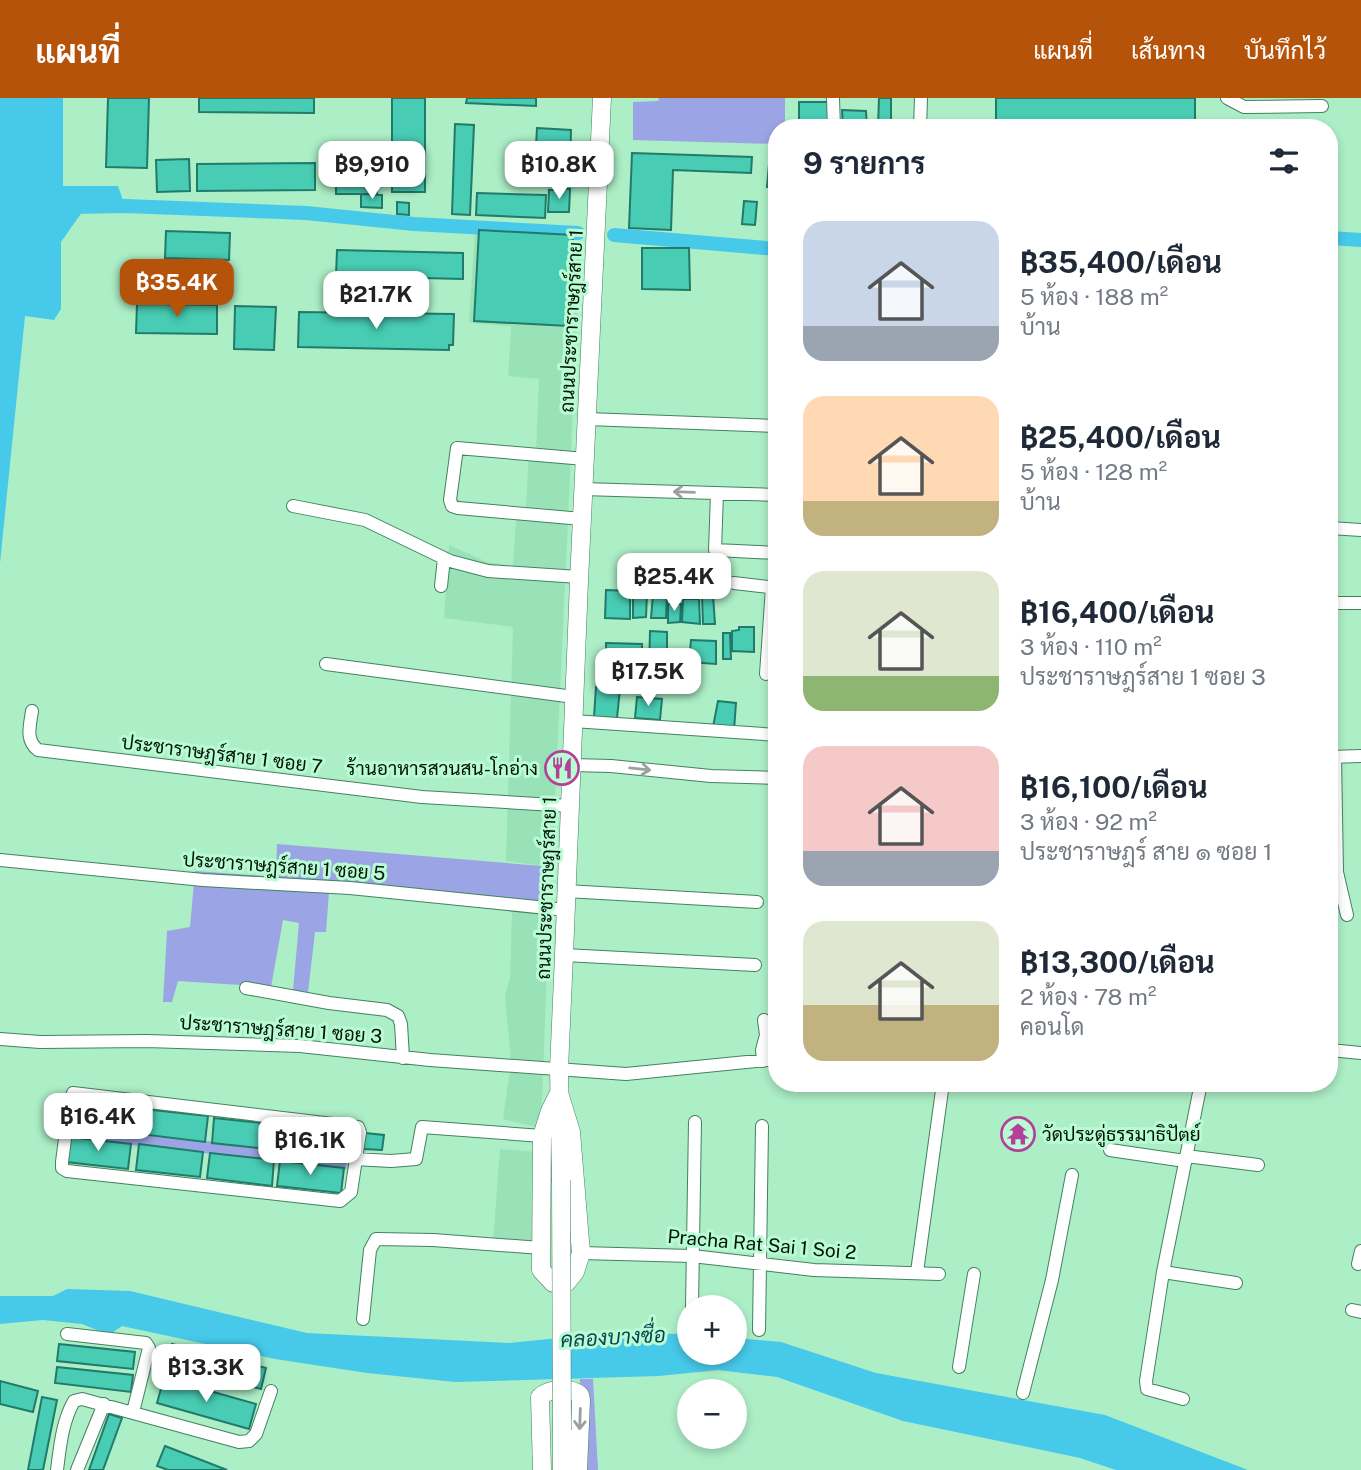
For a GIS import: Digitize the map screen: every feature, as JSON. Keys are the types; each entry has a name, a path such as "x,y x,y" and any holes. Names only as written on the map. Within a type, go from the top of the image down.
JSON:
{"main road":[{"name":"ถนนประชาราษฎร์สาย 1","path":"562,1470 559,1069 579,577 603,98"},
{"path":"559,1093 571,1132 581,1252 570,1280 566,1283 553,1283 541,1270 542,1136 559,1093"},
{"path":"542,1470 540,1397 549,1391 573,1390 580,1395 581,1400 578,1470"}],"street":[{"path":"834,98 834,119"},
{"path":"920,119 921,98"},
{"path":"1227,98 1244,107 1322,106"},
{"path":"587,419 768,426"},
{"path":"582,519 458,508 452,506 450,500 457,448 585,459"},
{"path":"583,489 768,495"},
{"path":"717,493 715,550 768,553"},
{"path":"293,506 365,520 444,558 488,570 579,577"},
{"path":"1338,529 1361,530"},
{"path":"441,586 444,558"},
{"path":"734,583 768,587"},
{"path":"1338,603 1361,603"},
{"path":"766,674 768,652"},
{"path":"326,664 574,697"},
{"name":"ประชาราษฎร์สาย 1 ซอย 7","path":"32,711 29,737 31,744 38,750 422,797 570,806"},
{"path":"573,721 768,734"},
{"path":"1338,757 1361,756"},
{"path":"572,765 611,765 711,776 768,778"},
{"name":"ประชาราษฎร์สาย 1 ซอย 5","path":"0,860 203,880 350,888 566,910"},
{"path":"1338,877 1347,915"},
{"path":"566,891 757,902"},
{"path":"564,955 755,965"},
{"path":"246,988 387,1010 398,1016 401,1024 402,1058"},
{"path":"763,1061 761,1050 766,1035 764,1020"},
{"name":"ประชาราษฎร์สาย 1 ซอย 3","path":"0,1039 300,1046 402,1058 626,1074 768,1060"},
{"path":"1338,1051 1361,1053"},
{"path":"917,1272 942,1092"},
{"path":"1183,1399 1163,1395 1147,1389 1146,1386 1163,1272 1198,1092"},
{"path":"73,1093 355,1126 360,1132 354,1159 351,1192 347,1198 340,1201 68,1171 62,1168 73,1093"},
{"path":"692,1295 695,1122"},
{"path":"759,1330 762,1126"},
{"path":"354,1159 416,1159 422,1127 542,1136"},
{"path":"1110,1150 1258,1166"},
{"path":"1023,1393 1052,1280 1072,1175"},
{"path":"363,1320 370,1250 376,1239 433,1240 541,1248"},
{"name":"Pracha Rat Sai 1 Soi 2","path":"581,1252 692,1256 814,1270 939,1273"},
{"path":"1163,1272 1236,1283"},
{"path":"959,1367 974,1274"},
{"path":"67,1334 146,1343 149,1348 133,1412"},
{"path":"57,1470 68,1411 74,1401 82,1399 104,1404 239,1442 249,1441 256,1434 271,1391"},
{"path":"77,1470 104,1404"}],"shaded area":[{"path":"659,98 785,98 785,119 768,119 768,144 633,140 633,102 658,101"},
{"path":"475,230 581,236 552,867 506,861 513,627 444,618 449,545 487,562 513,566 517,507 526,507 529,450 536,451 539,379 508,376 511,326 469,323"},
{"path":"277,844 542,866 540,914 329,892 326,932 315,932 308,992 293,990 299,923 283,920 271,987 178,981 172,1002 163,1002 167,931 190,927 195,871 276,877"},
{"path":"512,911 549,914 541,1128 503,1119 511,1061 505,996 510,978"},
{"path":"69,1125 347,1157 346,1169 68,1138"},
{"path":"500,1149 537,1152 538,1246 493,1242"},
{"path":"580,1379 593,1379 598,1470 581,1470"}],"water":[{"path":"0,98 63,98 63,186 118,186 125,206 116,202 87,205 61,242 61,309 54,320 25,316 0,563"},
{"name":"คลองบางซื่อ","path":"67,1289 130,1291 307,1333 509,1343 609,1333 677,1334 677,1365 747,1365 747,1339 781,1342 876,1373 1105,1415 1248,1470 1116,1470 1080,1458 903,1421 777,1377 718,1370 659,1376 455,1382 367,1373 275,1359 122,1326 109,1335 82,1324 43,1320 0,1324 0,1296 53,1296"}],"building":[{"path":"108,98 149,98 147,168 106,167"},
{"path":"199,98 314,98 314,113 199,112"},
{"path":"392,98 425,98 425,192 392,192"},
{"path":"467,98 536,98 536,106 466,103"},
{"path":"879,98 891,98 891,119 878,119"},
{"path":"996,98 1195,98 1195,119 996,119"},
{"path":"799,102 831,102 831,119 799,119"},
{"path":"842,110 866,111 866,119 842,119"},
{"path":"455,124 474,125 470,215 452,214"},
{"path":"537,128 571,130 570,175 549,174 550,147 536,146"},
{"path":"632,153 752,157 751,173 673,170 671,230 629,228"},
{"path":"189,159 190,191 157,192 156,160"},
{"path":"315,163 315,190 197,191 197,164"},
{"path":"336,171 377,171 377,194 336,194"},
{"path":"570,189 569,212 548,212 549,190"},
{"path":"477,193 546,195 545,218 476,215"},
{"path":"361,194 382,195 382,208 361,207"},
{"path":"744,201 757,202 755,225 742,224"},
{"path":"397,202 409,203 409,215 397,214"},
{"path":"479,230 573,235 568,326 474,321"},
{"path":"166,231 230,233 229,260 165,258"},
{"path":"642,248 689,248 690,290 642,289"},
{"path":"337,250 463,253 463,279 336,276"},
{"path":"137,304 217,305 217,334 136,333"},
{"path":"235,306 276,307 274,350 234,349"},
{"path":"299,312 454,314 453,345 449,345 449,350 298,347"},
{"path":"606,590 630,591 630,619 605,618"},
{"path":"633,592 647,593 646,617 633,618"},
{"path":"653,595 667,596 666,618 651,618"},
{"path":"702,595 713,595 715,624 703,624"},
{"path":"683,599 699,599 700,624 682,622"},
{"path":"668,604 681,604 680,622 668,623"},
{"path":"739,627 754,627 754,652 732,651 732,631 739,630"},
{"path":"650,631 667,632 667,670 649,670"},
{"path":"723,633 730,633 731,659 723,659"},
{"path":"691,640 716,641 716,664 689,662"},
{"path":"606,643 642,644 642,660 606,660"},
{"path":"596,687 620,689 617,718 594,717"},
{"path":"637,697 662,699 660,720 635,718"},
{"path":"718,701 736,703 734,730 713,727"},
{"path":"73,1102 136,1109 133,1134 70,1126"},
{"path":"143,1109 208,1116 205,1142 140,1134"},
{"path":"214,1118 279,1125 276,1150 212,1143"},
{"path":"284,1125 348,1133 345,1158 281,1151"},
{"path":"365,1133 384,1135 382,1150 363,1149"},
{"path":"69,1137 131,1144 128,1169 66,1162"},
{"path":"139,1144 203,1152 200,1177 136,1170"},
{"path":"210,1153 274,1160 272,1186 207,1178"},
{"path":"280,1161 344,1168 341,1193 277,1186"},
{"path":"59,1344 135,1352 133,1369 57,1361"},
{"path":"172,1344 266,1368 261,1389 166,1365"},
{"path":"57,1367 133,1375 131,1392 55,1383"},
{"path":"164,1378 256,1404 249,1429 157,1403"},
{"path":"0,1381 38,1391 33,1412 0,1404"},
{"path":"42,1397 57,1400 43,1470 28,1470"},
{"path":"109,1414 122,1418 103,1470 89,1470"},
{"path":"165,1446 227,1470 168,1470 157,1466"}],"waterway":[{"path":"69,207 125,206 306,213 414,224 578,233"},
{"path":"614,235 768,248"},
{"path":"1338,239 1361,240"}],"place":[{"name":"ร้านอาหารสวนสน-โกอ่าง","path":"562,768"},
{"name":"วัดประดู่ธรรมาธิปัตย์","path":"1018,1134"}]}
